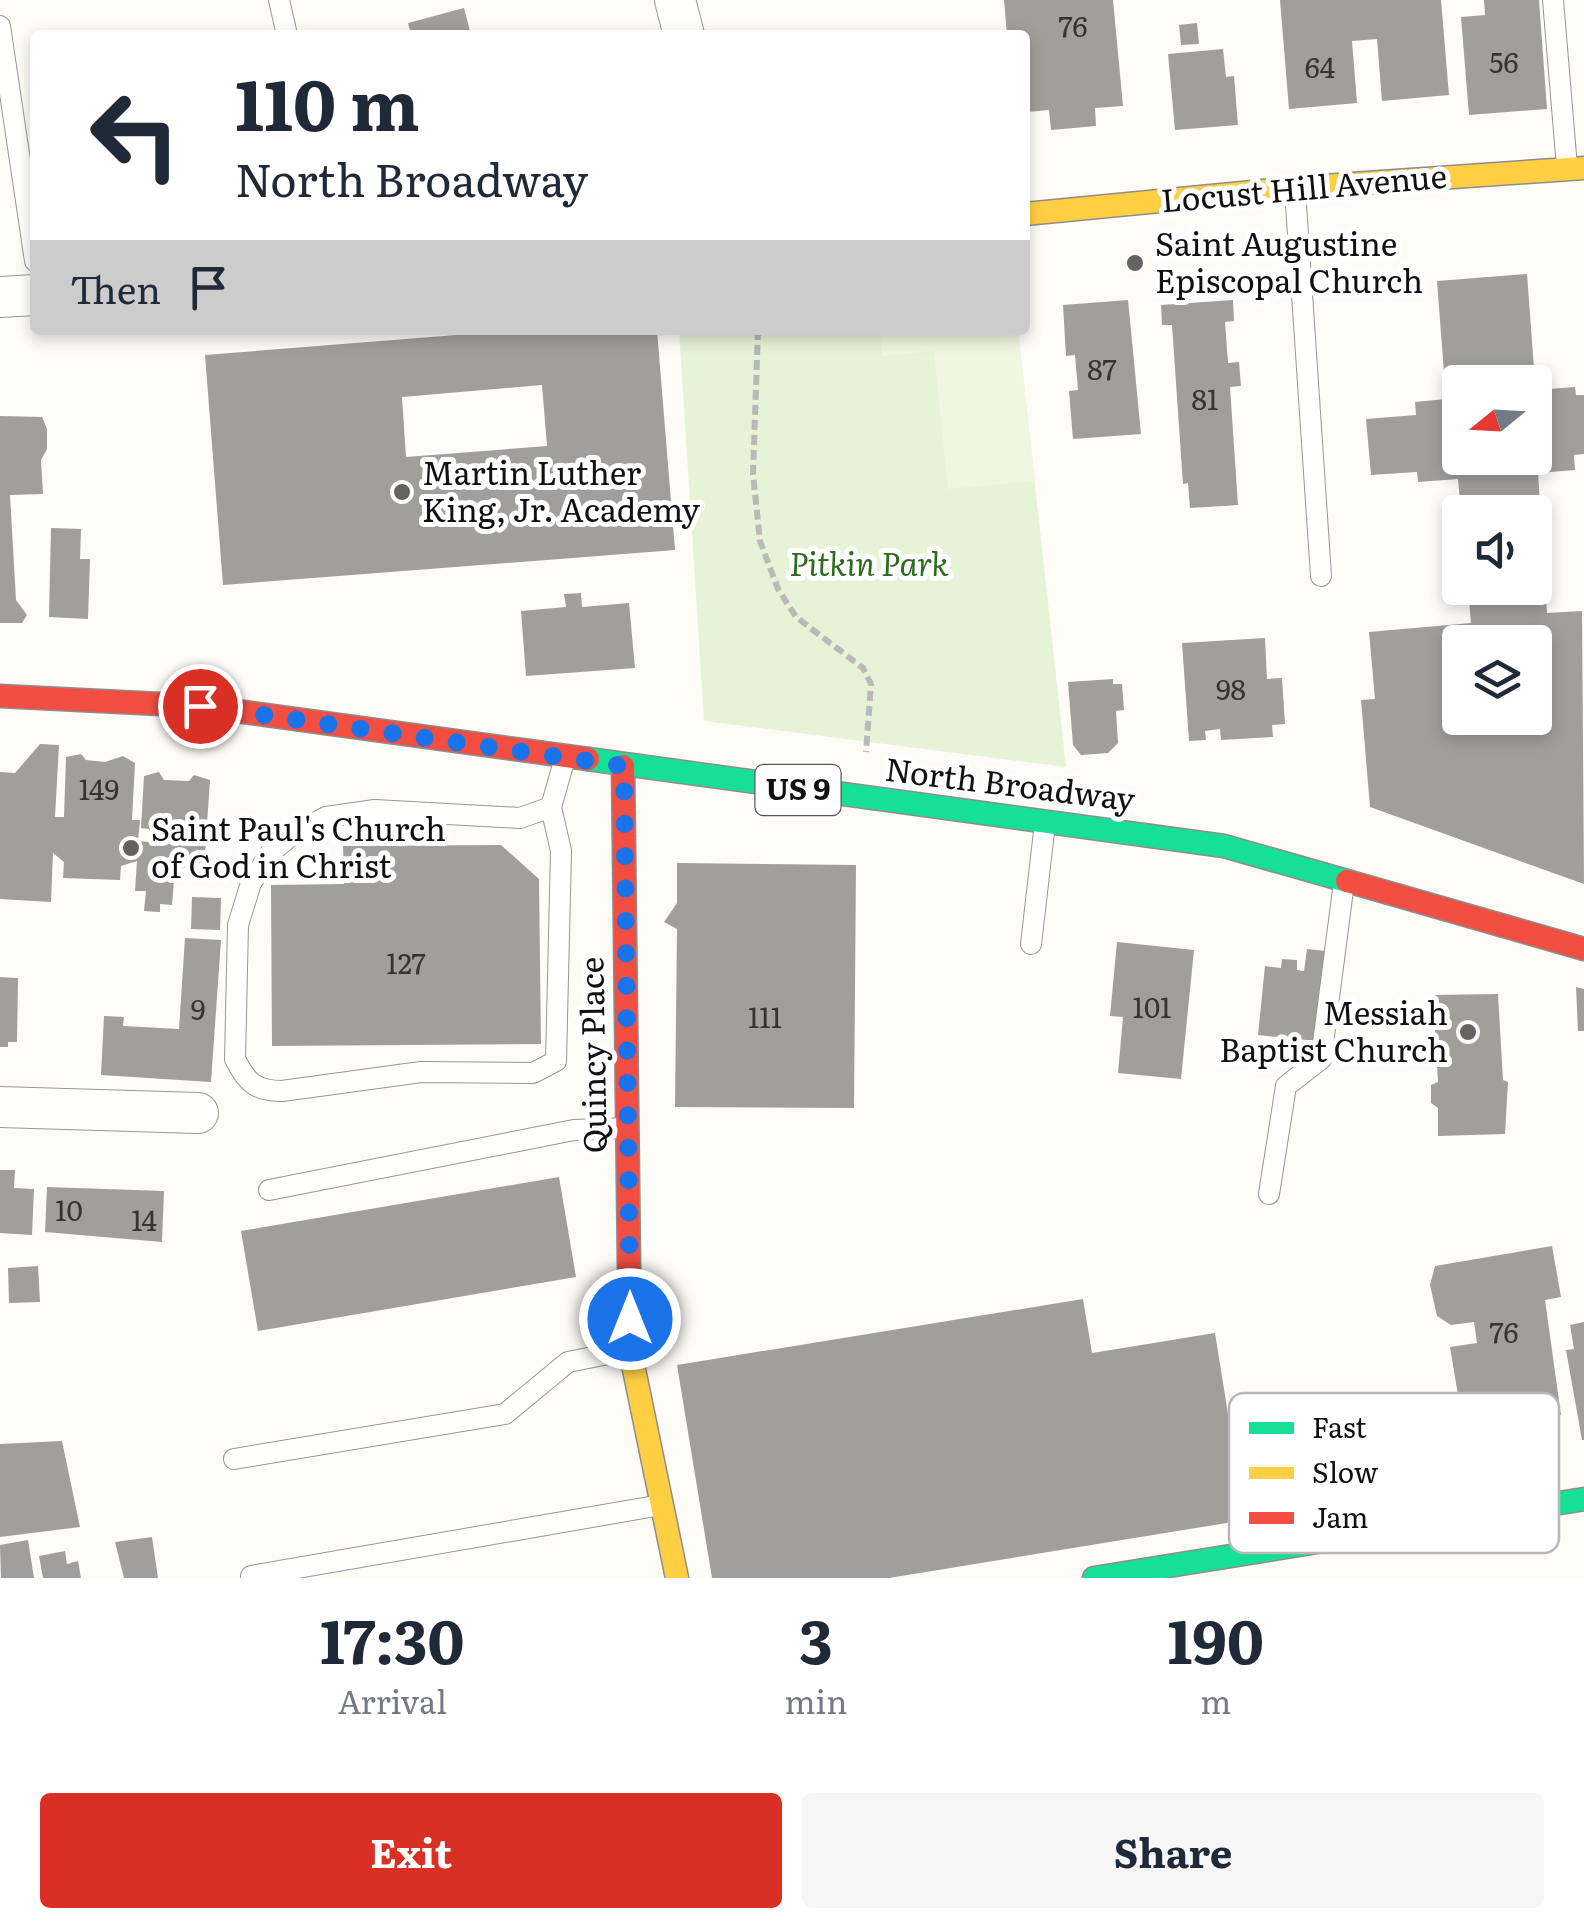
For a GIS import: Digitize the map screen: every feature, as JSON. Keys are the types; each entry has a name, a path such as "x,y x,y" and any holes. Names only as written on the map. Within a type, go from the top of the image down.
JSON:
{"street":[{"path":"674,0 683,30"},
{"name":"Locust Hill Avenue","path":"1030,214 1294,188 1576,168"},
{"path":"0,298 30,295"},
{"name":"North Broadway","path":"0,696 200,706 1224,846 1584,949"},
{"name":"Quincy Place","path":"624,766 630,1350 677,1578"},
{"path":"0,1107 198,1114"},
{"path":"1559,1503 1584,1499"},
{"path":"1094,1578 1249,1553"}],"lane":[{"path":"279,0 285,30"},
{"path":"1554,0 1576,168"},
{"path":"0,26 30,227"},
{"path":"1294,188 1321,576"},
{"path":"551,807 520,818 375,810 326,817 271,852 251,883 238,925 235,1059 245,1080 261,1091 282,1091 421,1072 547,1070 556,1061 562,851 551,807 566,756"},
{"path":"1032,944 1045,823"},
{"path":"1269,1194 1286,1086 1321,1059 1344,880"},
{"path":"269,1190 574,1130 628,1128"},
{"path":"234,1459 505,1414 568,1362 630,1350"},
{"path":"251,1576 662,1504"}],"path":[{"path":"758,335 753,474 760,541 778,589 796,617 862,668 871,684 872,706 859,798"}],"green space":[{"name":"Pitkin Park","path":"679,335 1019,335 1066,767 704,721"},
{"path":"880,335 1019,335 1035,481 948,489 934,351 882,356"}],"building":[{"path":"1004,0 1113,0 1123,106 1095,108 1096,126 1051,130 1049,110 1030,112 1030,30 1007,30"},
{"path":"1280,0 1441,0 1449,95 1382,101 1377,39 1352,41 1357,103 1289,109"},
{"path":"1484,0 1539,0 1547,109 1469,115 1461,17 1485,15"},
{"path":"464,8 470,30 410,30 408,23"},
{"path":"1197,23 1199,44 1181,45 1179,25"},
{"path":"1223,49 1226,77 1234,76 1238,125 1175,130 1168,54"},
{"path":"1527,274 1534,365 1443,365 1437,281"},
{"path":"1128,300 1141,434 1073,439 1069,391 1078,390 1075,355 1066,356 1063,305"},
{"path":"1233,300 1234,321 1225,322 1228,363 1239,362 1241,386 1230,387 1238,505 1190,508 1188,483 1183,484 1172,325 1162,325 1161,305"},
{"path":"455,335 657,335 675,550 223,585 205,355","holes":["542,385 547,446 406,457 402,397"]},
{"path":"1575,387 1576,395 1584,395 1584,454 1574,455 1575,470 1552,472 1552,389"},
{"path":"1442,399 1442,475 1538,475 1539,495 1459,495 1458,479 1418,482 1417,472 1371,475 1366,419 1416,415 1415,402"},
{"path":"0,416 42,417 47,429 47,449 41,460 43,494 10,495 16,600 27,615 22,623 0,623"},
{"path":"51,528 81,529 80,559 90,559 88,619 49,617"},
{"path":"581,593 582,607 629,603 635,668 526,676 521,611 566,607 564,594"},
{"path":"1469,605 1546,605 1547,613 1582,611 1584,884 1370,807 1361,700 1375,699 1369,632 1442,626 1442,735 1552,735 1552,625 1448,625 1471,623"},
{"path":"1265,638 1267,679 1282,678 1285,724 1272,725 1273,737 1221,740 1220,729 1205,731 1206,740 1189,741 1182,643"},
{"path":"1113,679 1113,684 1122,684 1124,710 1116,711 1118,743 1108,753 1081,755 1073,745 1068,682"},
{"path":"40,744 59,745 55,817 64,817 66,757 81,754 86,760 105,762 123,756 135,763 132,820 140,820 138,841 149,842 149,829 141,828 144,776 159,772 164,780 189,781 194,775 210,780 204,869 175,867 172,905 160,904 160,912 144,911 146,891 135,891 137,861 121,866 120,880 63,878 64,862 53,853 51,902 0,899 0,772 15,773"},
{"path":"501,845 539,879 541,1044 272,1046 271,885 344,884 343,846"},
{"path":"677,863 856,865 854,1108 675,1107 677,929 664,922 677,903"},
{"path":"192,897 221,898 220,930 191,929"},
{"path":"185,938 221,940 211,1082 101,1075 104,1016 124,1017 123,1026 179,1029"},
{"path":"1117,942 1194,950 1181,1079 1118,1073 1123,1017 1110,1016"},
{"path":"1307,949 1326,951 1316,1041 1258,1035 1265,966 1281,968 1282,959 1297,960 1297,970 1304,971"},
{"path":"0,977 18,978 17,1042 8,1042 8,1047 0,1047"},
{"path":"1576,987 1584,989 1584,1031 1578,1031"},
{"name":"Messiah Baptist Church","path":"1498,994 1503,1080 1508,1082 1505,1134 1438,1136 1438,1108 1431,1103 1431,1085 1438,1082 1433,995"},
{"path":"0,1170 15,1170 14,1188 34,1189 32,1235 0,1233"},
{"path":"559,1177 576,1277 258,1331 241,1231"},
{"path":"47,1187 164,1191 162,1242 45,1232"},
{"path":"1552,1246 1561,1297 1545,1300 1558,1393 1458,1393 1450,1347 1477,1343 1474,1322 1451,1325 1437,1316 1430,1285 1435,1266"},
{"path":"38,1266 40,1302 9,1303 8,1268"},
{"path":"1083,1299 1092,1353 1215,1333 1229,1420 1229,1523 889,1578 712,1578 677,1365"},
{"path":"1584,1322 1582,1440 1566,1350 1574,1349 1570,1325"},
{"path":"62,1441 80,1527 0,1537 0,1444"},
{"path":"152,1537 158,1578 124,1578 115,1542"},
{"path":"28,1540 34,1578 1,1578 0,1545"},
{"path":"65,1551 67,1564 78,1561 81,1578 43,1578 39,1556"}],"traffic: fast":[{"path":"588,759 1224,846 1347,881"},
{"path":"1559,1503 1584,1499"},
{"path":"1094,1578 1249,1553"}],"traffic: slow":[{"path":"1030,214 1294,188 1584,168"},
{"path":"630,1350 677,1578"}],"traffic: jam":[{"path":"0,696 200,706 588,759"},
{"path":"623,766 630,1350"},
{"path":"1347,881 1584,949"}],"place":[{"name":"Saint Augustine Episcopal Church","path":"1135,263"},
{"name":"Martin Luther King, Jr. Academy","path":"402,492"},
{"name":"Saint Paul's Church of God in Christ","path":"131,848"},
{"name":"Messiah Baptist Church","path":"1468,1032"}],"route":[{"path":"200,706 624,766 630,1319"}]}
